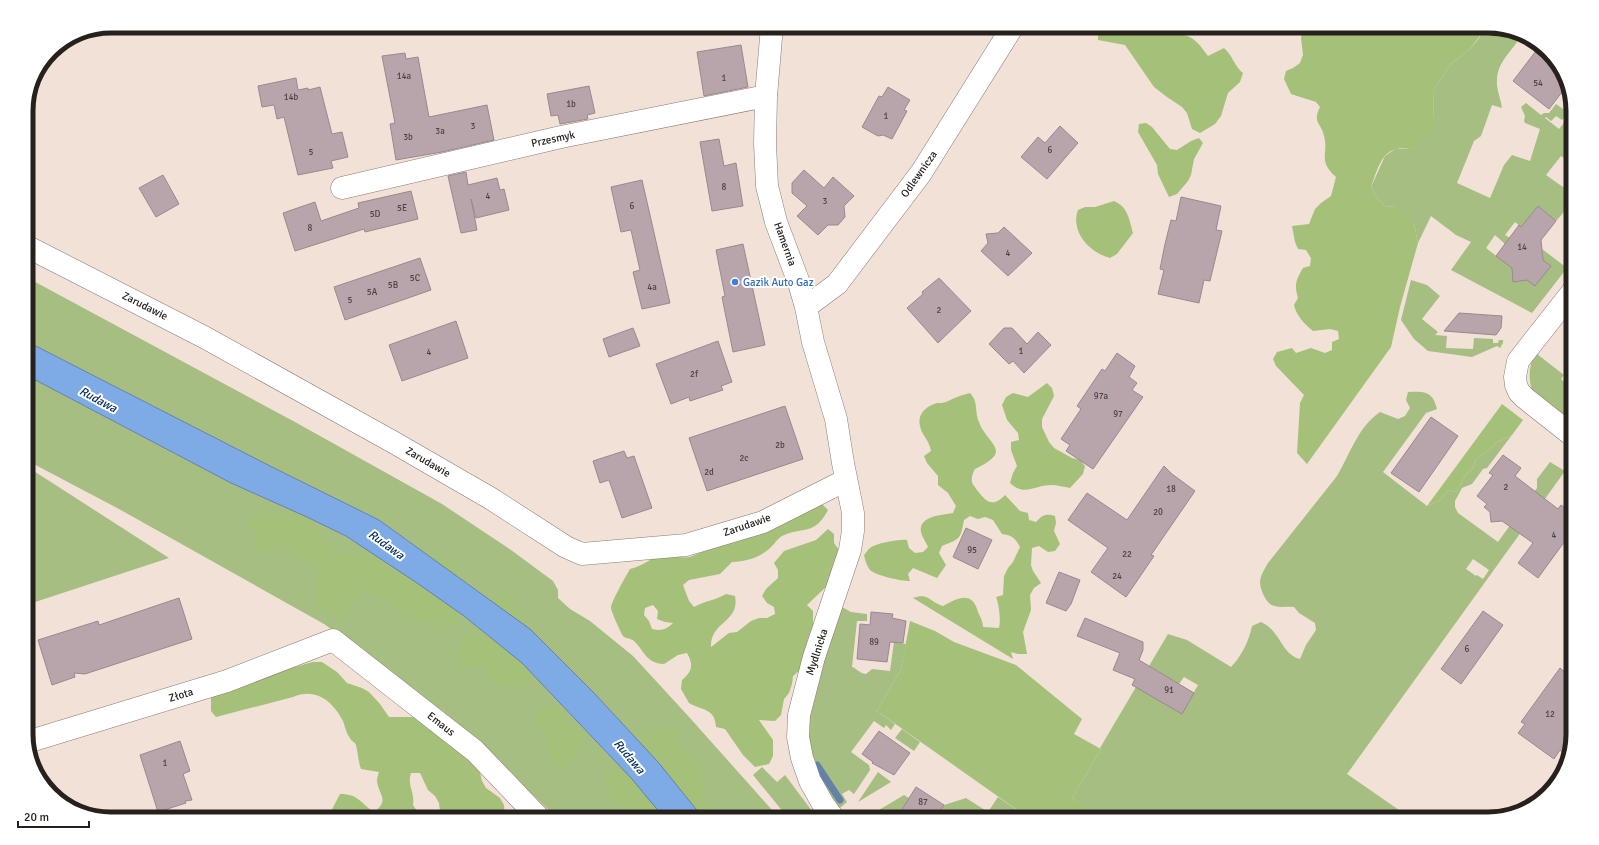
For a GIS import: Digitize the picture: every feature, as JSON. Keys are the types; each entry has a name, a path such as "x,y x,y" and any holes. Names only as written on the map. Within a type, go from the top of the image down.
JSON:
{"street":[{"name":"Hamernia","path":"771,33 764,144 767,186 776,222 799,283 806,307 813,342 836,419 846,480"},
{"name":"Odlewnicza","path":"806,307 837,284 919,176 1009,33"},
{"name":"Przesmyk","path":"342,188 561,137 766,96"},
{"name":"Zarudawie","path":"33,250 193,330 393,442 490,498 566,547 582,554 686,545 762,522 846,480"},
{"path":"1566,300 1518,361 1515,377 1519,392 1566,430"},
{"name":"Mydlnicka","path":"829,812 810,781 802,758 798,737 799,715 814,657 850,550 853,531 853,514 846,480"},
{"name":"Złota","path":"33,740 227,681 333,640"},
{"name":"Emaus","path":"333,640 475,751 533,812"}],"green space":[{"path":"1098,33 1182,34 1192,38 1198,43 1208,56 1224,48 1243,73 1240,82 1228,93 1221,116 1215,124 1200,133 1192,129 1187,113 1182,107 1154,87 1125,45 1098,40"},
{"path":"1302,33 1481,33 1469,50 1451,64 1434,89 1433,121 1430,132 1413,149 1397,149 1391,151 1383,158 1377,170 1371,187 1377,198 1385,206 1395,207 1405,212 1414,224 1418,243 1400,307 1391,347 1307,464 1297,453 1300,403 1304,395 1276,366 1273,359 1277,352 1292,348 1296,353 1311,348 1325,353 1332,350 1332,342 1339,339 1338,331 1330,329 1313,331 1301,320 1294,305 1298,298 1296,289 1297,279 1303,268 1310,266 1311,258 1306,250 1298,249 1292,226 1309,224 1315,209 1331,196 1336,177 1330,171 1325,162 1324,136 1317,120 1320,107 1316,102 1291,94 1284,79 1286,71 1300,63 1303,55 1301,38"},
{"path":"1481,33 1488,33 1519,39 1499,68 1497,87 1502,108 1492,105 1481,136 1474,141 1457,183 1490,198 1504,165 1512,155 1530,161 1540,129 1525,123 1525,116 1521,107 1526,103 1541,115 1544,113 1549,113 1556,104 1563,109 1566,105 1566,115 1562,120 1556,116 1551,121 1546,117 1545,118 1559,129 1566,120 1566,159 1561,156 1546,175 1563,187 1566,183 1566,214 1564,212 1556,221 1538,206 1521,227 1515,222 1505,235 1510,238 1505,244 1495,235 1486,248 1513,269 1550,266 1543,260 1542,249 1566,267 1566,269 1532,313 1451,270 1471,242 1456,235 1431,216 1418,243 1414,224 1395,207 1385,206 1377,198 1371,187 1385,156 1395,149 1413,149 1433,121 1434,89 1451,64 1469,50"},
{"path":"1146,123 1152,127 1170,149 1177,150 1199,138 1203,143 1194,159 1191,175 1188,181 1177,194 1169,197 1158,174 1157,165 1138,132 1139,124"},
{"path":"1114,201 1125,210 1133,233 1117,254 1110,258 1095,251 1089,246 1079,234 1076,218 1078,210 1085,207 1095,207"},
{"path":"1411,280 1427,285 1440,296 1422,319 1438,332 1435,335 1447,336 1446,348 1473,349 1474,338 1493,339 1493,343 1498,343 1499,340 1503,340 1500,348 1497,346 1472,357 1428,351 1414,339 1401,320"},
{"path":"33,281 295,422 442,504 511,550 553,581 558,590 558,598 570,609 590,621 633,656 774,812 698,812 658,762 595,694 530,629 379,520 33,345"},
{"path":"1535,354 1537,354 1564,375 1561,379 1566,383 1564,389 1566,391 1566,418 1532,390 1530,381 1531,363"},
{"path":"33,379 231,483 346,536 417,583 464,616 522,663 632,779 659,812 551,812 500,764 366,654 324,624 119,509 33,464"},
{"path":"1047,383 1052,388 1054,396 1042,419 1042,427 1049,442 1054,448 1072,458 1080,460 1085,466 1083,474 1070,488 1045,485 1025,490 1020,489 1010,483 1017,466 1011,450 1011,442 1019,440 1018,433 1007,420 1002,405 1006,397 1013,393 1028,397"},
{"path":"1408,392 1423,392 1430,395 1437,409 1426,413 1383,472 1427,506 1440,500 1448,490 1456,492 1466,474 1473,468 1476,459 1497,442 1512,435 1487,468 1483,469 1472,484 1462,488 1455,501 1455,507 1458,513 1498,542 1537,488 1537,479 1550,462 1565,471 1347,774 1402,812 1096,812 1072,798 1136,687 1185,708 1198,685 1184,677 1179,684 1149,666 1168,634 1187,640 1231,667 1244,648 1252,626 1261,622 1273,631 1289,652 1300,659 1306,645 1316,630 1315,623 1299,613 1294,607 1277,607 1270,604 1262,591 1260,583 1261,576 1268,563 1337,476 1355,441 1372,418 1380,412 1398,419 1405,416 1410,408 1406,400","holes":["1473,559 1489,570 1483,579 1466,569"]},
{"path":"970,393 975,403 979,422 995,447 996,452 994,457 975,469 972,477 973,484 983,498 990,502 997,501 1005,495 1020,511 1028,513 1029,520 1036,522 1044,515 1055,516 1056,523 1054,531 1060,544 1055,551 1048,552 1039,546 1032,548 1031,565 1041,583 1034,588 1030,595 1031,610 1023,632 1027,654 1011,652 1013,659 913,598 918,596 926,597 943,606 954,600 968,598 975,605 983,627 999,628 1000,621 996,597 1003,595 1004,576 1020,547 1013,538 1002,534 993,520 985,517 978,519 970,516 964,520 959,538 942,546 939,553 946,565 937,578 913,568 908,574 910,581 883,576 870,570 864,555 869,549 878,544 903,540 907,540 909,548 915,553 923,552 928,547 921,532 923,523 932,517 953,513 956,506 948,493 938,485 938,476 927,463 924,456 931,451 929,443 921,429 919,422 921,414 929,406 937,403 943,403"},
{"path":"1502,404 1523,420 1512,435 1497,442 1476,459 1473,468 1466,474 1456,492 1448,490 1440,500 1427,506"},
{"path":"33,471 169,558 33,603"},
{"path":"822,504 828,510 818,524 808,529 782,536 769,549 760,555 747,560 732,562 720,574 689,580 683,585 689,601 694,607 726,594 735,596 733,612 715,632 712,638 711,647 729,633 737,632 751,621 759,618 767,618 775,614 774,607 767,603 762,596 766,589 778,578 778,570 774,563 784,551 816,540 828,529 834,534 834,543 839,550 829,584 807,605 813,611 813,628 809,635 800,670 793,676 789,693 784,699 781,715 775,721 759,720 773,740 773,756 769,764 755,767 743,755 725,729 716,727 711,713 689,703 681,689 682,680 691,668 691,661 687,653 678,655 664,664 653,662 634,641 623,636 611,608 630,569 660,556 668,555 690,557 807,508","holes":["653,605 658,611 657,619 673,623 663,629 652,629 649,621 644,615 645,608"]},
{"path":"292,509 313,522 337,555 354,555 361,557 364,548 386,559 386,567 392,572 399,571 412,579 418,573 426,558 439,558 450,561 457,567 458,623 446,626 422,620 410,620 389,600 382,596 373,596 366,590 360,593 348,610 341,615 331,613 319,607 315,604 315,587 319,571 316,564 301,558 286,547 278,544 260,553 254,548 254,536 252,531 247,526 249,517 257,512 275,513"},
{"path":"504,595 516,604 523,621 538,635 532,640 532,677 523,689 515,689 509,684 501,685 493,683 490,675 490,667 460,667 458,651 460,641 463,637 467,634 476,632 487,637 494,638 490,604 495,597"},
{"path":"842,607 851,612 867,614 867,621 857,621 852,667 859,672 866,674 872,669 890,671 894,642 906,644 901,669 877,711 895,724 891,730 886,725 884,728 874,721 851,752 869,765 870,770 854,794 849,790 842,794 847,802 840,808 829,796 821,781 809,743 808,727 813,690"},
{"path":"910,621 935,631 954,642 1016,665 1082,719 1074,734 1101,749 1072,798 1098,812 1020,812 877,711 901,669"},
{"path":"312,662 322,662 337,672 347,683 369,692 389,717 413,717 434,729 448,732 480,772 482,781 486,788 500,798 504,805 504,812 440,812 439,803 435,796 428,790 420,773 411,773 410,782 413,805 418,812 374,812 379,808 383,801 377,781 379,772 361,769 356,745 351,740 339,714 329,702 316,695 301,694 216,717 211,711 211,695 217,691"},
{"path":"547,706 564,708 569,723 581,734 582,738 580,747 566,768 559,766 548,757 547,738 536,721 540,708"},
{"path":"667,723 672,726 677,732 683,748 692,756 697,764 704,779 706,803 712,812 630,812 629,809 612,799 605,782 605,772 612,767 626,769 631,740 660,728"},
{"path":"902,729 920,742 914,751 895,738"},
{"path":"762,767 777,782 785,775 813,812 783,812 753,775"},
{"path":"878,772 891,782 858,802"},
{"path":"340,794 355,797 374,812 331,812"},
{"path":"904,795 909,798 900,812 876,812"},
{"path":"998,797 1020,812 988,812"},
{"path":"966,798 988,812 940,812 944,805"}],"water":[{"name":"Rudawa","path":"33,345 379,520 530,629 595,694 658,762 698,812 659,812 632,779 522,663 464,616 346,536 231,483 33,379"}],"building":[{"path":"741,45 748,87 704,96 697,52"},
{"path":"1537,50 1553,68 1563,90 1549,109 1513,81"},
{"path":"405,53 406,59 418,57 429,117 487,105 494,140 442,152 396,160 390,124 395,123 382,56"},
{"path":"296,78 298,90 308,88 308,90 320,87 332,134 342,132 348,157 331,161 333,168 298,175 284,117 277,119 274,105 262,107 258,86"},
{"path":"589,86 595,113 587,115 588,119 560,124 558,115 551,116 547,94"},
{"path":"888,87 910,100 904,110 907,111 892,139 883,135 878,136 862,127 879,96 882,97"},
{"path":"1060,126 1078,143 1047,179 1021,157 1038,137 1045,143"},
{"path":"719,139 724,166 736,163 743,206 712,211 700,142"},
{"path":"804,170 824,188 833,177 854,196 844,206 845,217 838,225 828,225 818,235 797,216 807,206 792,193 792,183"},
{"path":"466,172 468,185 497,178 500,190 504,189 509,210 476,218 471,199 477,230 461,233 448,176"},
{"path":"163,175 179,204 156,217 139,188"},
{"path":"642,180 670,303 642,309 633,272 640,270 631,230 621,232 611,187"},
{"path":"411,191 418,219 365,232 364,229 295,251 283,213 315,202 321,221 359,208 358,203"},
{"path":"1181,197 1221,206 1216,230 1222,231 1210,281 1204,280 1199,303 1158,294 1164,270 1160,269 1165,244 1171,220 1176,221"},
{"path":"1538,206 1556,221 1541,240 1543,260 1551,266 1535,286 1527,280 1513,282 1512,268 1496,256 1519,225 1521,227"},
{"path":"1004,227 1032,253 1008,276 981,251 988,243 986,234 998,233"},
{"path":"743,244 765,345 733,352 722,297 725,296 716,250"},
{"path":"420,258 431,290 345,320 334,287"},
{"path":"939,278 971,311 938,343 907,308 923,294 922,292"},
{"path":"1459,313 1502,316 1501,328 1496,335 1444,331"},
{"path":"456,321 468,358 402,381 389,345"},
{"path":"633,328 640,346 609,357 603,339"},
{"path":"1004,328 1012,328 1027,344 1038,332 1051,345 1024,373 1013,361 1009,364 989,344"},
{"path":"718,341 732,382 721,386 723,390 690,401 689,397 671,404 656,364"},
{"path":"1117,353 1135,366 1129,377 1137,383 1132,390 1143,397 1093,469 1066,451 1070,445 1061,439 1081,409 1077,406 1102,369 1105,371"},
{"path":"785,406 803,459 707,491 689,438"},
{"path":"1431,417 1458,436 1419,492 1391,473"},
{"path":"624,451 627,458 634,456 652,508 622,518 609,480 600,483 593,461"},
{"path":"1503,455 1521,468 1515,476 1558,509 1561,505 1566,508 1566,540 1538,578 1518,563 1533,543 1502,521 1491,522 1490,512 1484,507 1487,504 1477,496 1493,475 1489,473"},
{"path":"1164,466 1172,474 1195,491 1151,555 1154,556 1126,597 1091,572 1108,548 1068,520 1087,493 1127,520"},
{"path":"966,528 992,540 978,569 953,557"},
{"path":"1059,572 1080,580 1071,604 1066,611 1046,603"},
{"path":"179,598 192,639 85,674 74,673 75,677 52,685 38,640 98,621 99,625"},
{"path":"1483,611 1503,625 1461,684 1441,669"},
{"path":"871,612 893,614 892,618 906,621 903,643 890,642 887,662 857,659 860,624 870,625"},
{"path":"1085,618 1143,642 1143,650 1139,660 1194,693 1182,714 1132,685 1135,679 1113,670 1120,653 1077,636"},
{"path":"1560,668 1566,673 1566,734 1564,751 1563,753 1560,750 1554,759 1518,733 1525,724 1521,722"},
{"path":"879,731 910,753 894,775 872,763 873,762 862,754"},
{"path":"180,741 190,771 183,774 192,800 185,801 186,803 158,812 140,755"},
{"path":"916,787 944,805 940,812 900,812"}],"waterway":[{"path":"817,765 840,800"}],"place":[{"name":"Gazik Auto Gaz","path":"735,282"}]}
